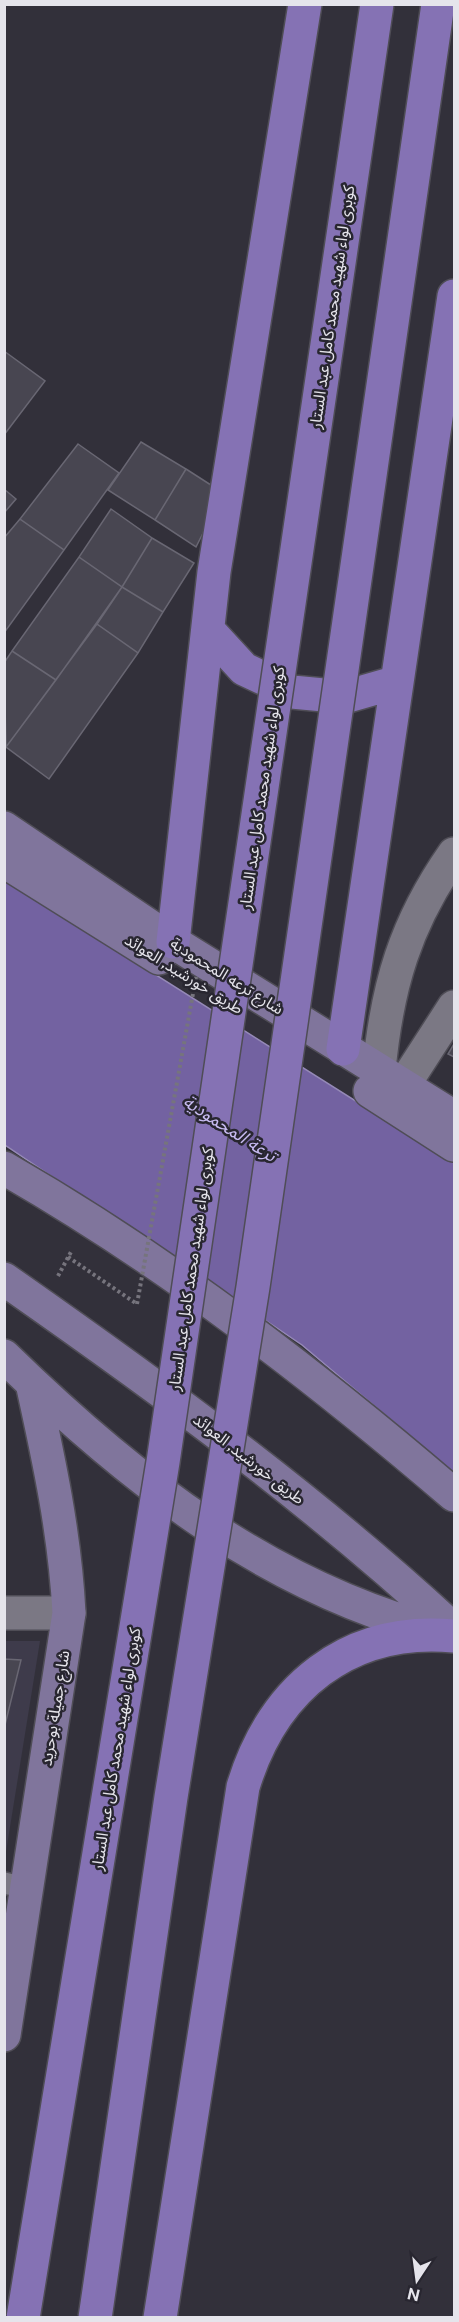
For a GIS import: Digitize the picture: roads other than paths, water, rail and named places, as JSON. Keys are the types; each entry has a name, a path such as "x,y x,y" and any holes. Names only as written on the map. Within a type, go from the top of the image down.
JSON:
{"main road":[{"path":"173,942 214,572 305,4"},
{"name":"كوبرى لواء شهيد محمد كامل عبد الستار","path":"23,2318 163,1462 377,4"},
{"path":"95,2318 171,1797 253,1287 438,4"},
{"path":"343,1049 454,296"},
{"path":"208,630 244,669 292,692 345,697 397,682"},
{"name":"شارع ترعه المحمودية","path":"4,828 173,942 454,1117"},
{"name":"طريق خورشيد, العوائد","path":"4,861 454,1145"},
{"path":"4,1168 209,1300 304,1371 454,1495"},
{"name":"طريق خورشيد, العوائد","path":"4,1279 111,1354 252,1459 388,1569 454,1630"},
{"path":"4,1356 130,1467 222,1536 261,1560 358,1607 454,1636"},
{"name":"شارع جميلة بوحريد","path":"4,2035 16,1886 69,1613 67,1561 58,1501 32,1383"},
{"path":"160,2318 241,1798 252,1757 266,1728 284,1703 304,1683 327,1666 378,1642 415,1636 454,1636"}],"street":[{"path":"391,1078 384,1017 397,966 417,916 454,854"},
{"path":"391,1078 454,1007"},
{"path":"4,1613 69,1613"}],"water":[{"name":"ترعة المحمودية","path":"4,879 454,1163 454,1473 302,1345 5,1145"}]}
